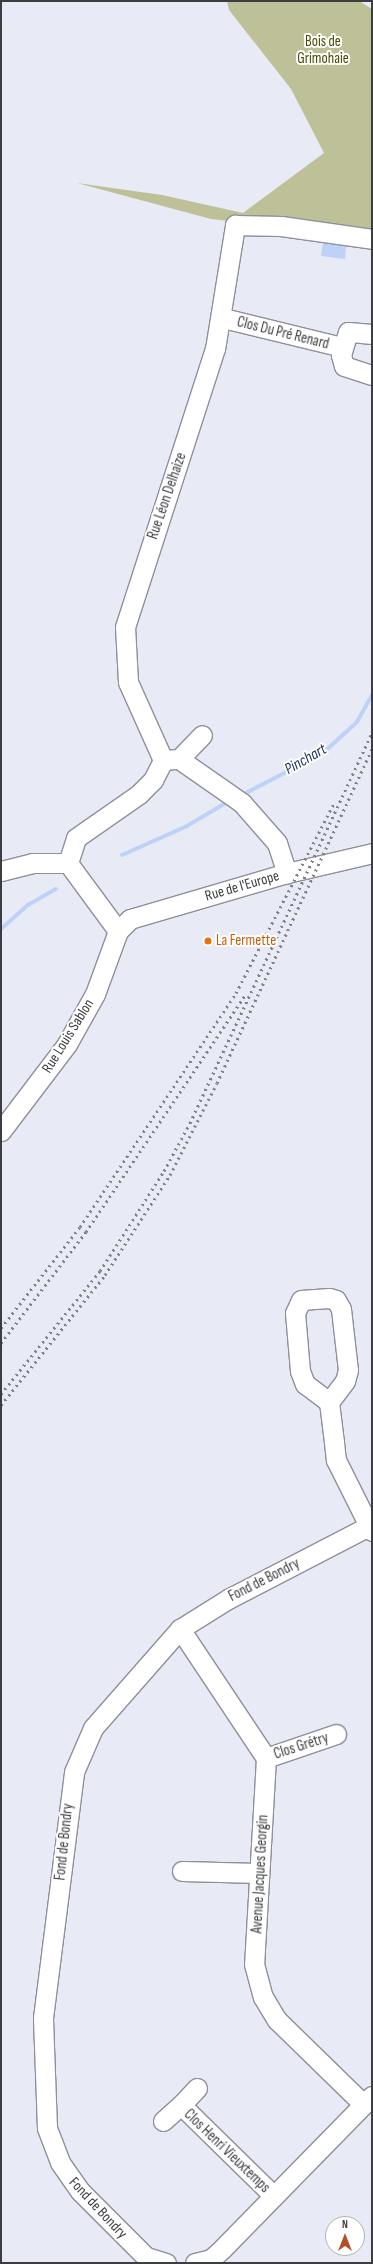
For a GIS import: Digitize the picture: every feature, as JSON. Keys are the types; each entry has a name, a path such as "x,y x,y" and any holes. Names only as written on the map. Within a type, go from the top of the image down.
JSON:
{"street":[{"name":"Rue Léon Delhaize","path":"171,760 128,682 125,627 223,318 234,225 275,226 372,239"},
{"name":"Clos Du Pré Renard","path":"223,318 342,348"},
{"name":"Clos Du Pré Renard","path":"372,334 348,332 342,348 344,366 372,374"},
{"path":"68,863 76,838 139,794 154,780 171,760 202,735"},
{"path":"171,760 242,803 277,843 287,873"},
{"name":"Rue de l'Europe","path":"118,931 136,916 287,873 372,853"},
{"path":"1,871 32,864 68,863"},
{"path":"68,863 118,931"},
{"name":"Rue Louis Sablon","path":"1,1131 67,1044 95,994 118,931"},
{"path":"330,1402 305,1384 300,1371 294,1313 301,1300 329,1298 336,1300 340,1309 348,1370 345,1381 330,1402 336,1460 371,1529"},
{"name":"Fond de Bondry","path":"166,2263 146,2257 68,2178 48,2128 42,2041 69,1798 79,1755 103,1716 180,1629 228,1599 371,1529"},
{"path":"180,1629 266,1758"},
{"name":"Clos Grétry","path":"266,1758 336,1734"},
{"name":"Avenue Jacques Georgin","path":"266,1758 258,1873 254,1964 263,1997 277,2020 368,2100"},
{"path":"182,1871 258,1873"},
{"name":"Clos Henri Vieuxtemps","path":"163,2121 197,2088"},
{"path":"195,2263 211,2258 368,2100"},
{"name":"Clos Henri Vieuxtemps","path":"181,2105 274,2196"}],"green space":[{"name":"Bois de Grimohaie","path":"227,1 359,1 372,9 372,238 211,219 77,183 162,195 243,213 324,153 291,89 229,10"}],"water":[{"path":"323,243 346,245 345,259 321,256"}],"waterway":[{"name":"Pinchart","path":"244,794 323,753 357,722 372,695"},
{"name":"Pinchart","path":"122,855 187,826 229,801"},
{"name":"Pinchart","path":"1,929 28,905 56,889"}],"railway":[{"path":"1,1394 100,1271 164,1171 190,1123 372,732"},
{"path":"1,1405 105,1275 170,1175 217,1083 372,749"},
{"path":"1,1328 80,1227 236,993 334,803"},
{"path":"1,1343 86,1232 245,995"}],"place":[{"name":"La Fermette","path":"208,941"}]}
